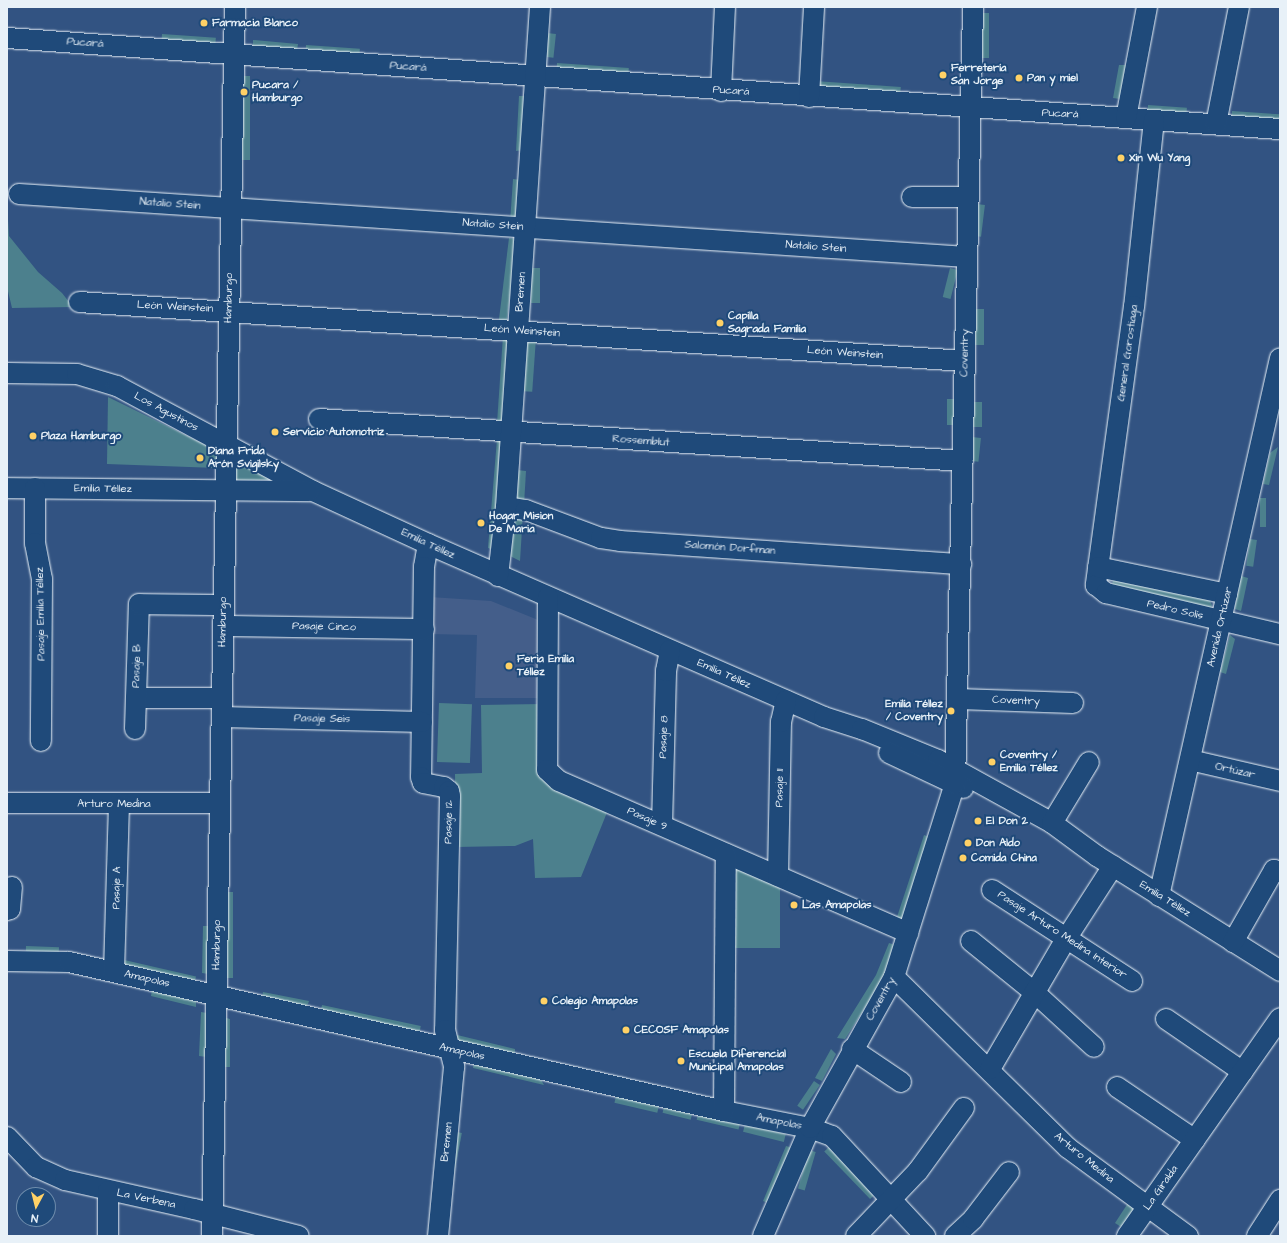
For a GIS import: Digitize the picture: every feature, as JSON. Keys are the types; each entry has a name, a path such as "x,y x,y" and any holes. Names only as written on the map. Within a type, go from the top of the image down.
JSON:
{"street":[{"name":"Hamburgo","path":"212,1236 235,7"},
{"name":"Bremen","path":"498,576 506,507 540,7"},
{"path":"721,91 725,7"},
{"path":"808,97 814,7"},
{"name":"Coventry","path":"763,1236 810,1128 852,1049 894,977 956,777 973,7"},
{"path":"1126,118 1146,7"},
{"path":"1216,124 1239,7"},
{"name":"Pucará","path":"7,38 721,91 1280,129"},
{"name":"General Gorostiaga","path":"1097,576 1134,306 1154,120"},
{"name":"Natalio Stein","path":"19,194 967,257"},
{"path":"912,197 968,197"},
{"name":"León Weinstein","path":"79,302 229,310 965,361"},
{"name":"Avenida Ortúzar","path":"1159,896 1227,594 1272,434 1280,358"},
{"name":"Los Agustinos","path":"7,373 77,374 104,380 313,491"},
{"name":"Rossemblut","path":"319,419 963,462"},
{"name":"Emilia Téllez","path":"7,488 313,491 498,576 824,718 884,751 956,777 1052,823 1105,861 1280,971"},
{"name":"Pasaje Emilia Téllez","path":"35,488 35,543 42,579 41,741"},
{"name":"Salomón Dorfman","path":"506,507 526,510 601,538 620,541 961,564"},
{"name":"Pasaje 12","path":"428,544 424,567 422,722 423,783 444,787 449,791 450,796 445,1030 449,1048"},
{"path":"1097,576 1227,594"},
{"name":"Pedro Solís","path":"1097,576 1106,594 1280,634"},
{"path":"553,599 555,629 555,764 601,787"},
{"name":"Pasaje 9","path":"553,599 546,770 559,781 908,934"},
{"name":"Pasaje B","path":"135,729 139,604 224,605"},
{"name":"Pasaje Cinco","path":"223,626 424,629"},
{"name":"Pasaje 8","path":"662,825 666,671 670,650"},
{"path":"136,698 222,698"},
{"name":"Coventry","path":"958,699 1073,703"},
{"name":"Pasaje 11","path":"778,876 781,722 786,701"},
{"name":"Pasaje Seis","path":"222,717 422,722"},
{"name":"Ortúzar","path":"1190,760 1280,782"},
{"path":"1052,823 1089,762"},
{"name":"Emilia Téllez","path":"956,777 1105,861"},
{"name":"Arturo Medina","path":"7,803 220,803"},
{"name":"Pasaje A","path":"114,972 119,804"},
{"path":"724,1111 726,854"},
{"path":"990,1069 1066,939 1105,861"},
{"path":"1233,942 1274,870 1280,872"},
{"path":"7,910 10,909 12,888"},
{"name":"Pasaje Arturo Medina Interior","path":"992,890 1132,981"},
{"path":"971,941 1034,992 1094,1047"},
{"name":"Amapolas","path":"7,961 69,962 724,1111 810,1128 832,1136 925,1236"},
{"name":"Arturo Medina","path":"894,977 990,1069 1068,1148 1147,1208 1188,1236"},
{"name":"La Giralda","path":"1127,1236 1244,1072 1280,1018"},
{"path":"1166,1019 1244,1072"},
{"name":"Bremen","path":"438,1236 454,1066 449,1048"},
{"path":"852,1049 901,1082"},
{"path":"1117,1087 1195,1140"},
{"path":"856,1236 918,1171 964,1108"},
{"name":"La Verbena","path":"7,1137 36,1167 48,1174 108,1191 212,1213 298,1236"},
{"path":"955,1236 973,1219 1009,1172"},
{"path":"108,1191 108,1236"},
{"path":"1257,1236 1280,1200"}],"shaded area":[{"name":"Feria Emilia Téllez","path":"430,597 491,601 543,622 542,698 475,698 477,635 429,634"}],"green space":[{"path":"981,13 989,13 989,58 981,58"},
{"path":"547,33 556,34 553,58 544,57"},
{"path":"162,34 216,38 215,46 161,42"},
{"path":"253,40 298,44 297,51 253,49"},
{"path":"306,45 360,49 359,56 306,52"},
{"path":"557,63 629,68 628,76 556,71"},
{"path":"1119,65 1127,65 1120,99 1113,98"},
{"path":"242,76 250,76 250,160 242,160"},
{"path":"815,81 901,87 900,95 814,89"},
{"path":"519,96 527,96 523,150 516,151"},
{"path":"1148,105 1187,108 1186,115 1148,112"},
{"path":"1232,111 1280,114 1279,121 1232,118"},
{"path":"513,179 521,180 517,220 510,223"},
{"path":"7,202 9,236 38,272 62,293 73,307 12,308 7,287"},
{"path":"977,204 985,205 981,237 973,236"},
{"path":"509,238 517,239 507,322 499,321"},
{"path":"531,268 540,268 540,303 531,303"},
{"path":"950,268 958,270 951,299 943,297"},
{"path":"975,309 984,309 984,345 975,345"},
{"path":"503,336 508,338 504,422 497,423"},
{"path":"527,337 536,338 532,392 523,391"},
{"path":"108,397 218,451 217,468 107,464"},
{"path":"947,399 957,399 957,425 947,425"},
{"path":"973,402 982,402 982,427 973,427"},
{"path":"972,437 981,438 978,462 969,461"},
{"path":"497,439 500,439 503,445 491,549 488,548"},
{"path":"1278,447 1269,485 1263,484 1270,453"},
{"path":"235,460 280,480 235,480"},
{"path":"517,470 526,471 524,505 515,498"},
{"path":"1260,498 1266,498 1266,527 1260,527"},
{"path":"523,512 520,561 510,556 513,520"},
{"path":"1250,539 1257,540 1253,567 1246,566"},
{"path":"1241,576 1248,578 1241,611 1235,609 1235,606"},
{"path":"1113,580 1209,599 1212,605 1211,608 1112,585"},
{"path":"1230,635 1235,639 1226,674 1220,672"},
{"path":"439,703 472,704 470,763 437,762"},
{"path":"544,704 546,779 610,805 581,877 535,878 533,839 515,846 456,847 455,774 482,773 481,705"},
{"path":"924,835 929,837 903,925 895,923"},
{"path":"732,861 780,882 780,948 732,948"},
{"path":"226,892 233,892 233,978 226,978"},
{"path":"203,926 209,926 209,974 202,973"},
{"path":"889,943 895,945 889,966 876,991 845,1039 837,1038 876,975"},
{"path":"26,946 59,947 59,954 26,953"},
{"path":"120,959 196,977 194,983 118,966"},
{"path":"152,989 196,999 196,1007 151,996"},
{"path":"263,992 309,1001 306,1006 262,998"},
{"path":"322,1005 421,1026 419,1034 320,1013"},
{"path":"201,1012 207,1013 207,1057 199,1056"},
{"path":"223,1017 230,1019 230,1067 222,1067"},
{"path":"453,1034 515,1049 515,1055 454,1041"},
{"path":"831,1049 836,1054 822,1081 815,1078"},
{"path":"474,1063 540,1078 544,1085 473,1068"},
{"path":"814,1081 820,1085 803,1110 797,1106"},
{"path":"616,1096 659,1106 657,1113 614,1103"},
{"path":"664,1107 692,1114 691,1120 663,1113"},
{"path":"698,1114 740,1124 739,1130 697,1120"},
{"path":"745,1124 786,1134 784,1142 743,1132"},
{"path":"457,1132 462,1133 442,1235 437,1234"},
{"path":"786,1146 793,1148 771,1204 763,1201"},
{"path":"830,1146 876,1193 870,1199 824,1152"},
{"path":"809,1150 816,1152 805,1190 798,1188"},
{"path":"1130,1200 1139,1206 1126,1230 1115,1223"}],"place":[{"name":"Farmacia Blanco","path":"204,23"},
{"name":"Ferretería San Jorge","path":"943,75"},
{"name":"Pan y miel","path":"1019,78"},
{"name":"Pucara / Hamburgo","path":"244,92"},
{"name":"Xin Wu Yang","path":"1121,158"},
{"name":"Capilla Sagrada Familia","path":"720,323"},
{"name":"Servicio Automotriz","path":"275,432"},
{"name":"Plaza Hamburgo","path":"33,436"},
{"name":"Diana Frida Arón Svigilsky","path":"200,458"},
{"name":"Hogar Mision De Maria","path":"481,523"},
{"name":"Feria Emilia Téllez","path":"509,666"},
{"name":"Emilia Téllez / Coventry","path":"951,711"},
{"name":"Coventry / Emilia Téllez","path":"992,762"},
{"name":"El Don 2","path":"978,821"},
{"name":"Don Aldo","path":"968,843"},
{"name":"Comida China","path":"963,858"},
{"name":"Las Amapolas","path":"794,905"},
{"name":"Colegio Amapolas","path":"544,1001"},
{"name":"CECOSF Amapolas","path":"626,1030"},
{"name":"Escuela Diferencial Municipal Amapolas","path":"681,1061"}]}
